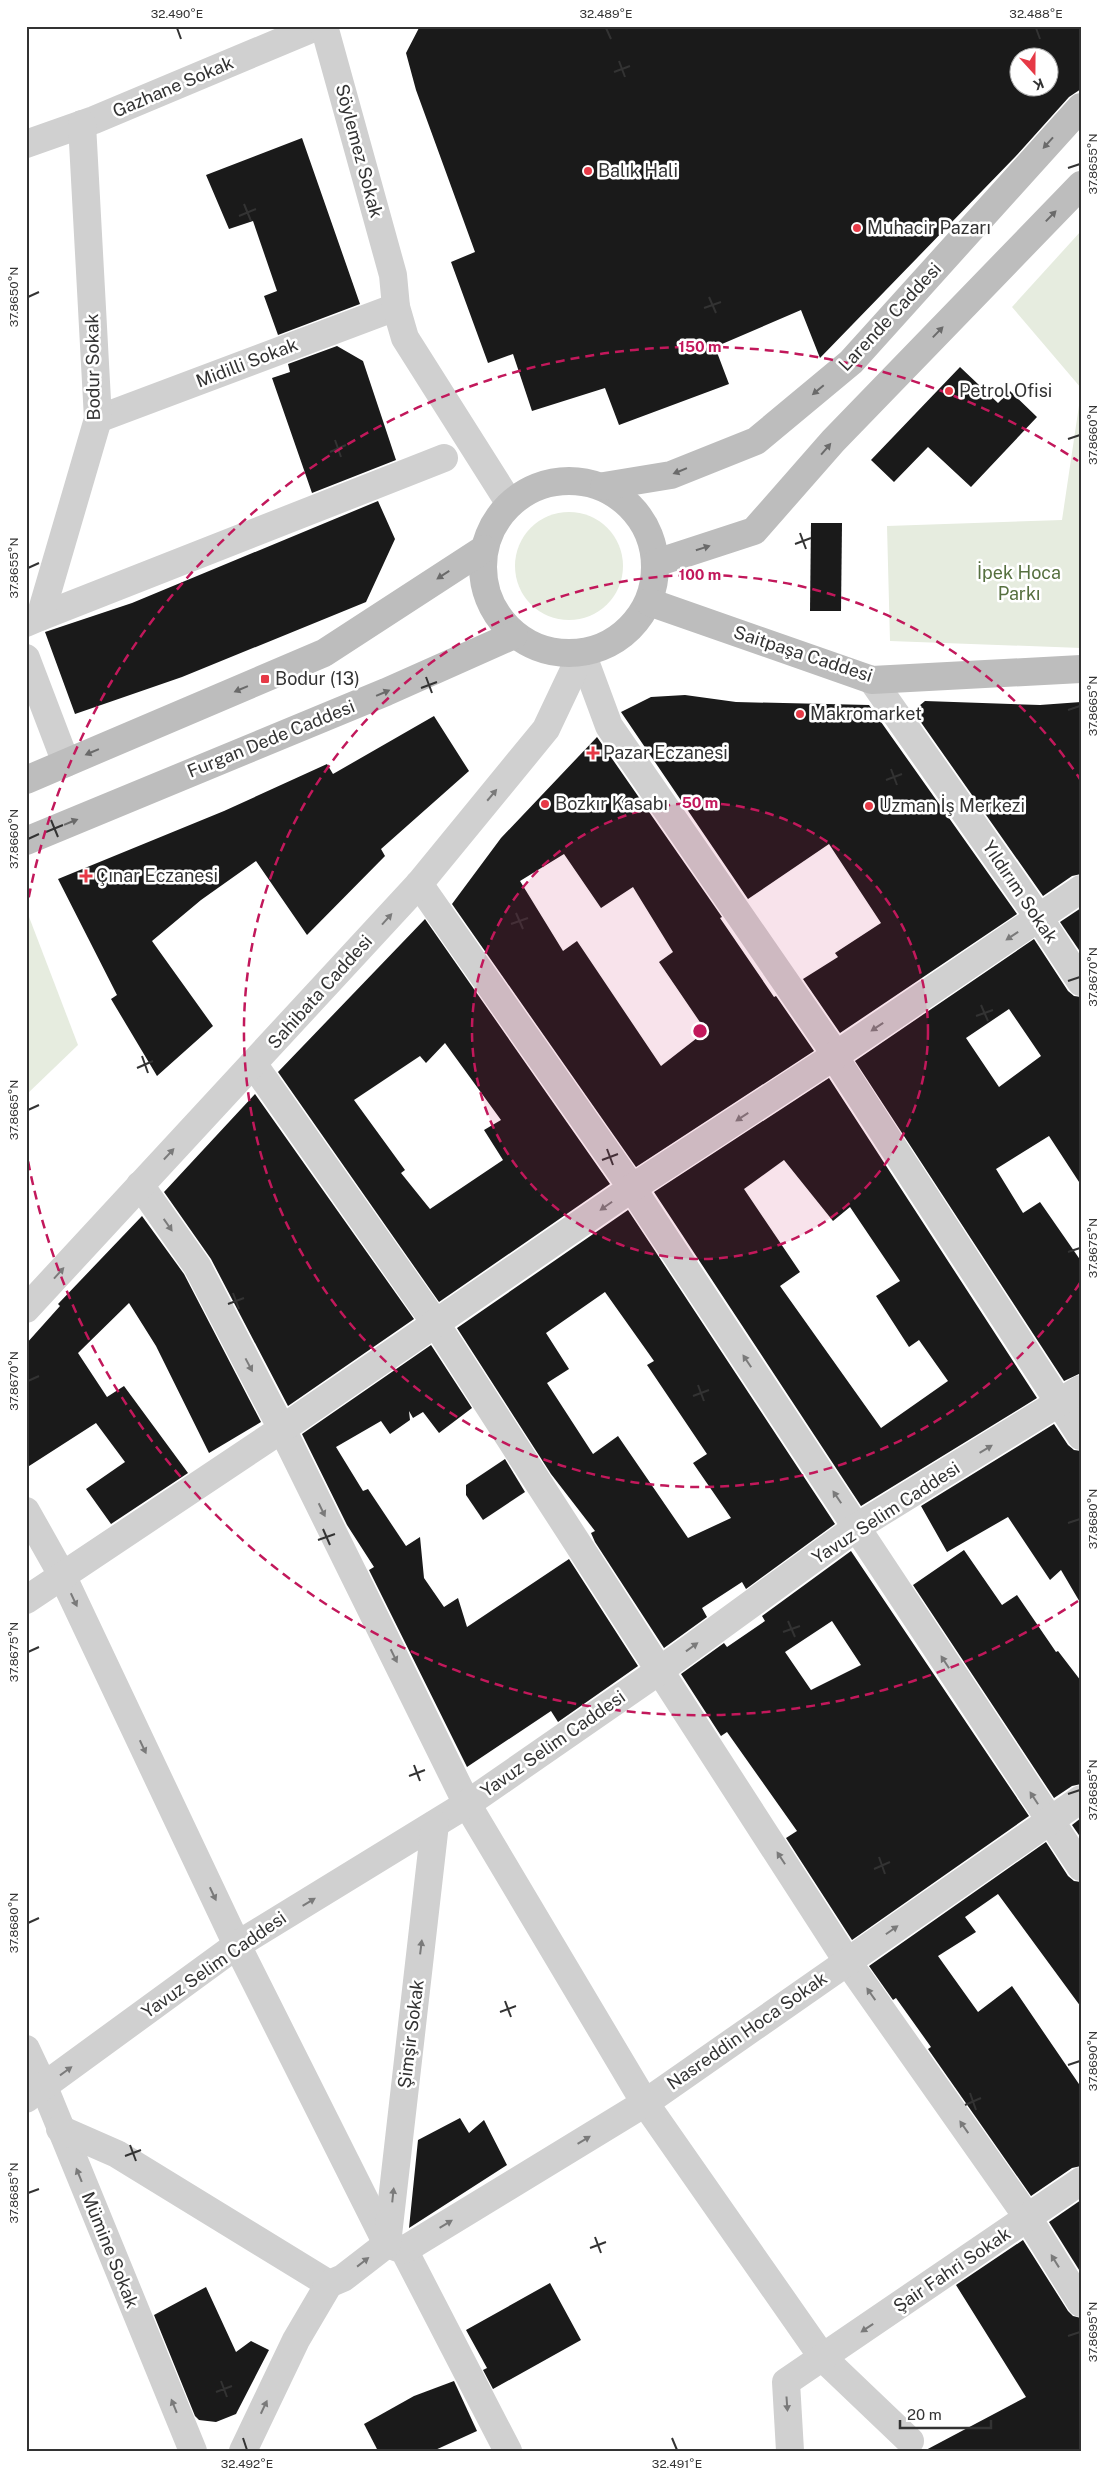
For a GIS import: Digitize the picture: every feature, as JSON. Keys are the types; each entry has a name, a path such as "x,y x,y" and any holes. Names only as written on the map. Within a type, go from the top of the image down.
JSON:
{"main road":[{"name":"Larende Caddesi","path":"604,486 671,475 756,441 851,362 1081,107"},
{"path":"656,563 754,531 833,441 1081,186"},
{"path":"554,481 580,481 604,486 624,500 641,517 652,539 656,563 655,583 649,602 637,620 622,636 602,647 582,653 550,651 534,646 514,634 500,619 489,600 483,575 484,549 494,524 510,504 530,489 554,481"},
{"path":"26,780 324,653 484,549"},
{"name":"Saitpaşa Caddesi","path":"649,602 872,680 1081,669"},
{"name":"Furgan Dede Caddesi","path":"26,840 386,692 514,634"}],"street":[{"name":"Gazhane Sokak","path":"26,144 82,124 318,26"},
{"name":"Söylemez Sokak","path":"324,26 393,275 396,307 405,338 510,504"},
{"name":"Bodur Sokak","path":"33,620 98,419 82,124"},
{"name":"Midilli Sokak","path":"98,419 396,307"},
{"path":"33,620 444,458"},
{"path":"582,653 609,726 836,1055 839,1064 1070,1396 1081,1436"},
{"name":"Sahibata Caddesi","path":"26,1309 254,1065 419,884 546,729 582,653"},
{"path":"26,658 66,763"},
{"name":"Yıldırım Sokak","path":"872,680 1040,918 1081,982"},
{"path":"419,884 632,1188 1081,1868"},
{"path":"26,1600 282,1429 632,1188 836,1055 1081,889"},
{"path":"254,1065 436,1324 847,1961 1028,2218 1081,2303"},
{"path":"140,1185 197,1266 282,1429 467,1804 645,2103 823,2358 910,2441"},
{"name":"Yavuz Selim Caddesi","path":"35,2093 237,1945 467,1804 659,1671 857,1527 1070,1396"},
{"path":"26,1511 62,1576 237,1945 396,2247 508,2451"},
{"name":"Nasreddin Hoca Sokak","path":"328,2284 343,2278 645,2103 1081,1799"},
{"name":"Şimşir Sokak","path":"396,2247 436,1824"},
{"name":"Mümine Sokak","path":"26,2049 35,2093 60,2129 193,2451"},
{"path":"60,2129 117,2154 328,2284 296,2340 243,2451"},
{"name":"Şair Fahri Sokak","path":"790,2451 786,2382 1081,2182"}],"green space":[{"path":"1081,231 1081,388 1012,307"},
{"name":"İpek Hoca Parkı","path":"1081,392 1081,648 890,641 887,526 1062,520"},
{"path":"569,512 590,516 607,528 619,545 623,566 619,587 607,604 590,616 569,620 548,616 531,604 519,587 515,566 519,545 531,528 548,516"},
{"path":"26,909 78,1045 26,1095"}],"building":[{"path":"420,26 1081,26 1081,89 1069,97 1015,157 820,358 801,310 715,347 729,384 619,425 605,388 532,411 513,354 488,363 451,262 475,252 416,90 406,53"},
{"path":"302,138 360,304 278,335 264,296 277,291 253,221 229,229 206,175"},
{"path":"337,346 363,361 396,460 312,493 272,378 290,372 288,364"},
{"path":"960,367 998,403 1010,391 1037,417 971,487 928,447 894,482 871,460"},
{"path":"378,501 395,539 366,602 182,677 75,714 45,632 132,603"},
{"path":"811,523 842,523 841,611 810,611"},
{"path":"685,695 736,702 869,705 1017,914 840,1033 803,979 838,957 835,953 881,923 829,844 748,899 621,712 651,697"},
{"path":"925,701 1040,705 1081,702 1081,874 1072,876 1043,896 913,711"},
{"path":"434,716 469,771 381,849 385,856 307,935 256,861 201,900 152,941 213,1026 157,1076 111,999 117,995 58,879 224,811 327,764 333,774"},
{"path":"597,737 722,917 720,918 774,997 776,996 814,1051 636,1167 452,904 501,838","holes":["564,854 601,908 633,887 673,952 659,962 706,1031 661,1066 577,941 563,951 520,881"]},
{"path":"1081,908 1081,953 1060,922"},
{"path":"425,919 610,1184 439,1302 278,1072","holes":["445,1043 501,1120 484,1130 503,1160 430,1209 401,1173 405,1170 354,1100 420,1056 426,1063"]},
{"path":"1034,939 1068,991 1074,996 1081,997 1081,1185 1049,1136 996,1169 1023,1213 1040,1202 1081,1261 1081,1373 1064,1381 855,1061","holes":["1009,1009 1041,1056 999,1087 966,1038"]},
{"path":"829,1078 1037,1398 861,1506 654,1192","holes":["784,1160 833,1221 850,1207 900,1281 876,1296 909,1347 919,1340 948,1381 881,1428 780,1286 800,1272 744,1189"]},
{"path":"255,1094 414,1319 288,1406 211,1259 164,1192"},
{"path":"628,1210 835,1524 746,1589 742,1582 702,1608 707,1617 664,1648 595,1542 591,1533 595,1531 551,1474 457,1328","holes":["605,1292 654,1361 647,1365 707,1454 693,1463 731,1518 688,1538 618,1436 593,1454 547,1383 569,1369 546,1333"]},
{"path":"142,1216 184,1274 261,1422 209,1453 156,1346 129,1303 78,1353 107,1397 124,1386 188,1473 111,1524 86,1489 125,1462 96,1423 26,1468 26,1344 60,1306 58,1304"},
{"path":"431,1345 472,1408 439,1433 423,1412 413,1418 409,1411 410,1420 390,1434 381,1421 336,1447 363,1491 368,1489 406,1546 420,1537 424,1578 444,1607 458,1598 467,1627 569,1559 638,1666 558,1722 551,1711 467,1767 369,1570 374,1567 347,1525 302,1434"},
{"path":"1054,1424 1068,1445 1074,1450 1081,1451 1081,1604 1061,1570 1050,1580 1008,1517 947,1552 921,1506"},
{"path":"505,1459 525,1492 483,1520 466,1495 466,1485"},
{"path":"964,1550 1002,1605 1017,1595 1056,1652 1058,1651 1081,1681 1081,1784 1072,1786 1054,1798 913,1585"},
{"path":"851,1551 1029,1816 852,1940 786,1838 797,1831 727,1732 721,1736 681,1674 724,1643 727,1647 765,1621 762,1616","holes":["832,1621 861,1665 811,1690 785,1652"]},
{"path":"1081,1818 1081,1838 1072,1825"},
{"path":"1046,1842 1068,1876 1074,1881 1081,1882 1081,2007 998,1894 965,1917 976,1932 938,1956 978,2012 1012,1986 1081,2087 1081,2166 1072,2168 1031,2196 928,2049 931,2047 896,1998 893,2000 869,1966"},
{"path":"460,2118 469,2133 484,2120 507,2165 409,2228 418,2140"},
{"path":"1081,2200 1081,2273 1049,2222"},
{"path":"1023,2240 1068,2311 1073,2316 1081,2318 1081,2451 924,2451 1026,2397 956,2285"},
{"path":"550,2283 581,2340 493,2389 483,2370 487,2368 466,2330"},
{"path":"206,2287 236,2352 251,2341 269,2350 236,2414 216,2422 199,2420 195,2416 154,2315"},
{"path":"454,2381 477,2431 433,2451 378,2451 364,2424 414,2396"}],"place":[{"name":"Balık Hali","path":"588,171"},
{"name":"Muhacir Pazarı","path":"857,228"},
{"name":"Petrol Ofisi","path":"949,391"},
{"name":"Bodur (13)","path":"265,679"},
{"name":"Makromarket","path":"800,714"},
{"name":"Pazar Eczanesi","path":"593,753"},
{"name":"Bozkır Kasabı","path":"545,804"},
{"name":"Uzman İş Merkezi","path":"869,806"},
{"name":"Çınar Eczanesi","path":"86,876"}]}
